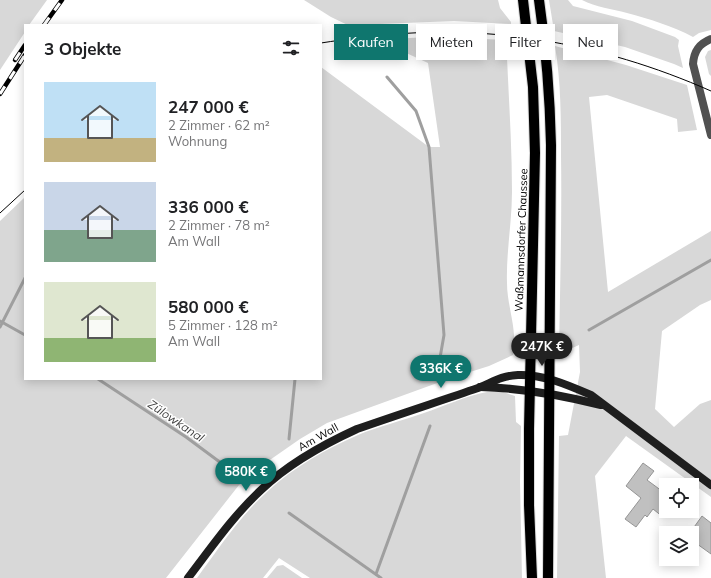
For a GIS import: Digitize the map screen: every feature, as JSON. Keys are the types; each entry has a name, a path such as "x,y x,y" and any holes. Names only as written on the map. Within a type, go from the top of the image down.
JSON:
{"main road":[{"name":"Waßmannsdorfer Chaussee","path":"523,0 530,46 536,174 529,466 532,578"},
{"path":"539,0 546,49 551,145 548,578"}],"street":[{"path":"711,39 697,48 693,64 711,134"},
{"name":"Am Wall","path":"188,578 245,507 272,480 298,460 338,438 357,430 479,387 500,378 510,376 530,376 550,379 591,396 711,485"},
{"name":"Am Wall","path":"479,387 530,391 576,398 603,406"}],"shaded area":[{"path":"0,0 47,0 30,24 24,24 24,34 0,70"},
{"path":"304,0 498,0 500,8 511,24 454,21 346,24 331,17"},
{"path":"549,0 568,0 573,6 632,21 675,37 679,40 678,46 683,68 618,45 618,24 563,24 563,33 555,31 555,24 553,24"},
{"path":"582,0 711,0 711,30 699,33 693,37 661,23 598,6"},
{"path":"408,38 416,38 416,57 408,54"},
{"path":"487,39 495,39 495,60 507,60 512,192 507,292 514,337 513,355 489,366 451,378 327,423 300,439 254,471 239,485 166,578 0,578 0,221 24,198 24,380 322,380 322,68 429,147 440,147 428,63 421,60 487,60"},
{"path":"555,46 563,48 563,60 607,60 687,85 697,130 678,132 677,119 607,95 589,97 608,292 711,231 711,300 700,305 662,331 655,409 674,427 700,404 711,400 711,497 699,488 699,478 685,478 626,436 595,476 606,578 557,578 559,436 568,435 580,372 579,345 559,354 561,128 560,87"},
{"path":"711,50 711,76 709,74 705,57 708,51"},
{"path":"487,392 503,392 515,396 516,422 521,426 520,482 522,578 310,578 279,558 263,578 197,578 248,511 278,482 299,466 334,446 366,432"},
{"path":"283,565 302,578 267,578 277,566"}],"building":[{"path":"643,463 654,471 647,480 659,489 659,514 653,509 647,517 645,515 636,527 625,519 641,498 626,486"},
{"path":"702,516 711,523 711,554 699,545 699,526 695,526"}],"waterway":[{"path":"387,77 416,111 429,147 444,335 437,375"},
{"path":"589,330 711,260"},
{"path":"0,327 24,280"},
{"name":"Zülowkanal","path":"0,321 24,334"},
{"name":"Zülowkanal","path":"100,380 186,437 244,480"},
{"path":"289,439 295,380"},
{"path":"376,574 430,426"},
{"name":"Zülowkanal","path":"289,513 381,578"}],"tram line":[{"path":"322,43 405,33 450,32 495,34 583,48 669,74 711,91"},
{"path":"0,213 24,191"}],"railway":[{"path":"45,24 62,0"},
{"path":"15,60 24,46"},
{"path":"0,94 24,57"}]}
